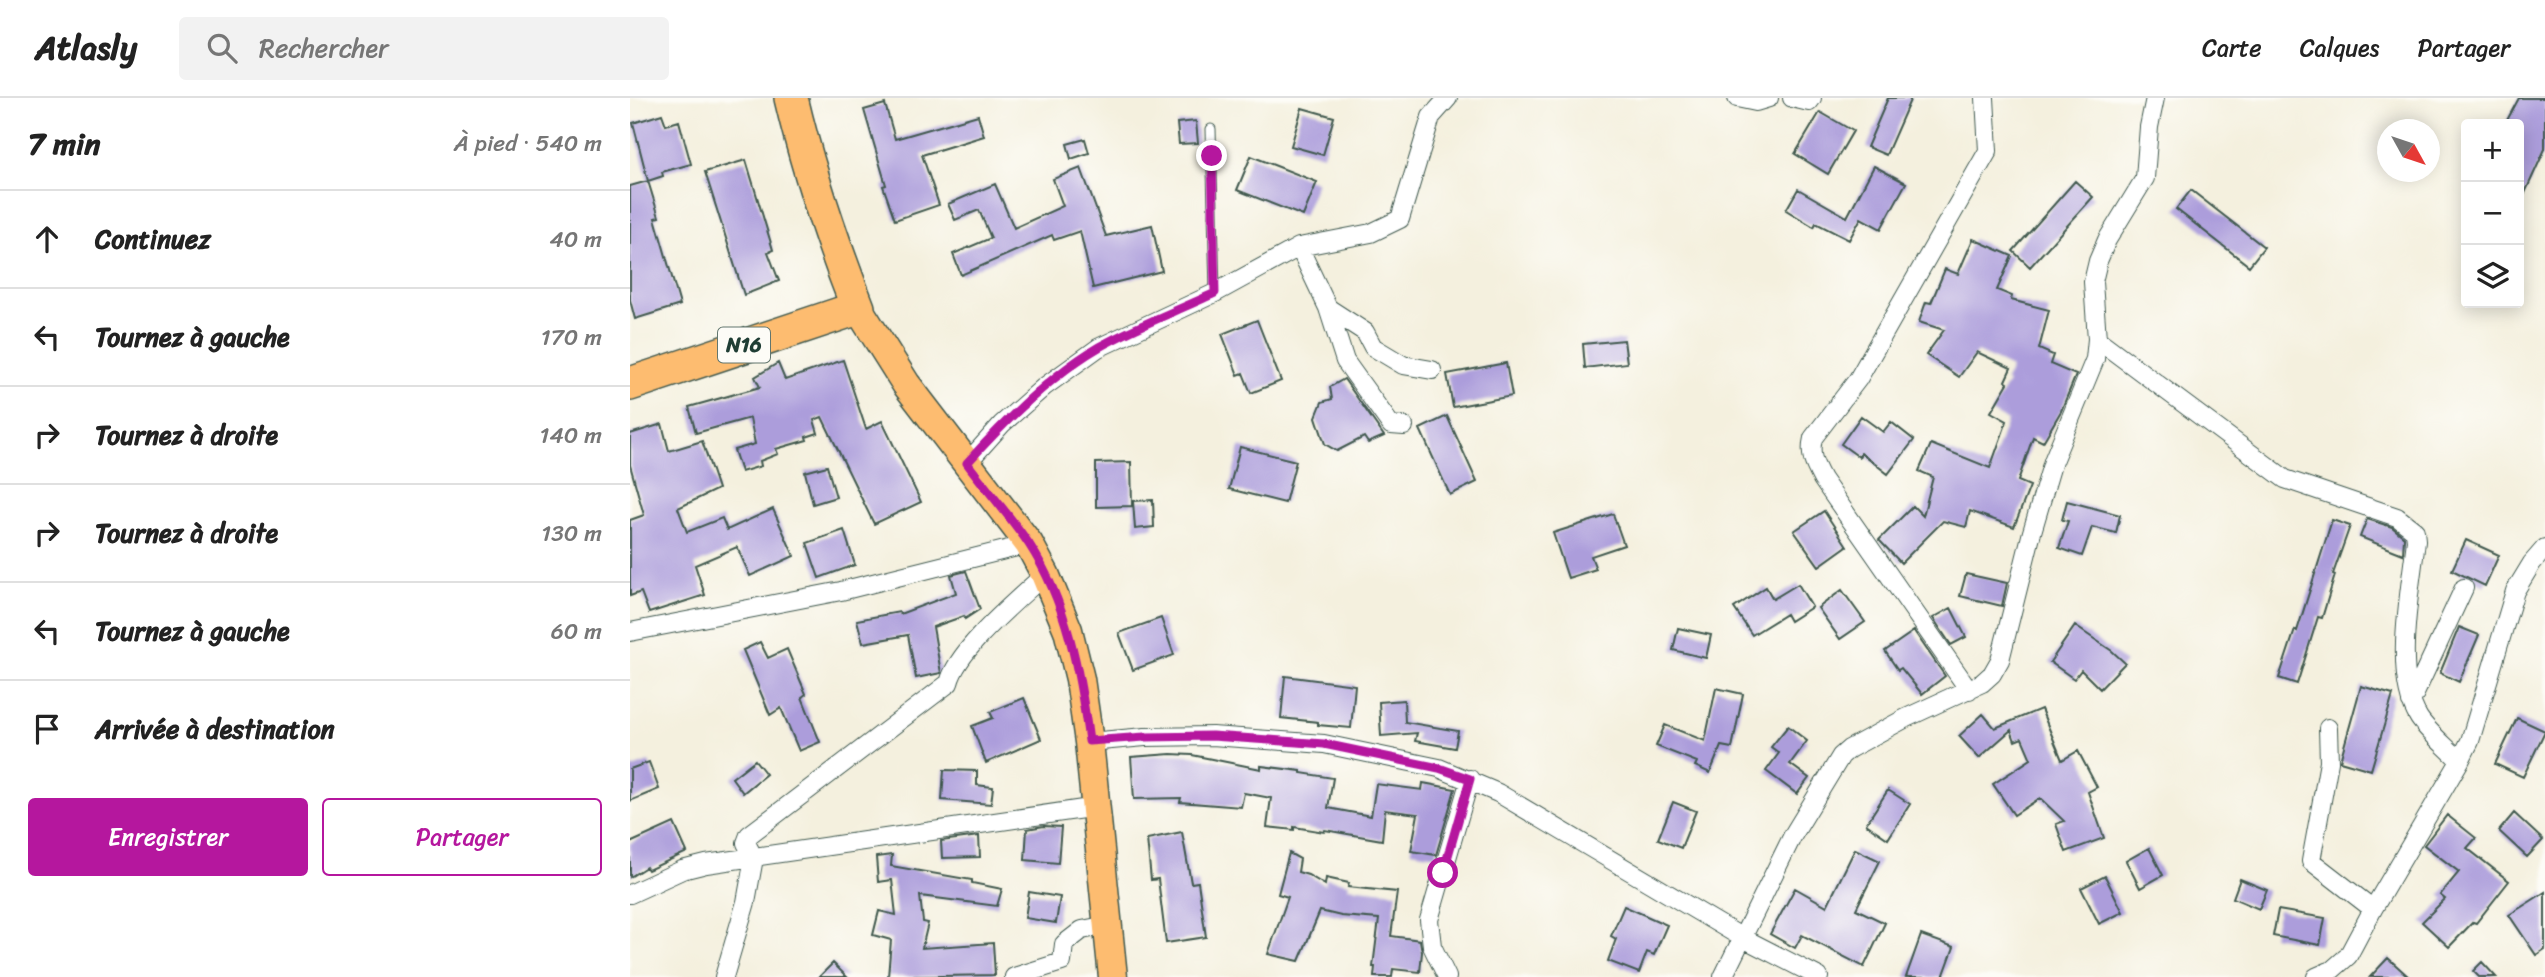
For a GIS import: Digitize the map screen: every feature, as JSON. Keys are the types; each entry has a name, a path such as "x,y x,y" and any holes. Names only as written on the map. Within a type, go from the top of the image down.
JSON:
{"highway":[{"path":"791,98 803,151 823,216 858,308"},
{"name":"N16","path":"630,384 858,308"}],"main road":[{"path":"858,308 906,384 1029,544 1045,574 1068,630 1080,679 1089,741 1113,977"}],"street":[{"path":"967,463 1002,424 1027,402 1098,348 1215,293 1299,247 1371,233 1400,219 1431,117 1448,98"},
{"path":"1737,98 1756,102 1769,98"},
{"path":"1792,98 1809,102 1812,98"},
{"path":"1969,690 1822,479 1812,462 1810,450 1813,438 1858,379 1988,151 1985,98"},
{"path":"1723,977 1793,835 1841,756 1906,718 1982,683 1992,674 2000,660 2049,473 2095,359 2097,339 2093,282 2107,240 2145,178 2149,127 2155,98"},
{"path":"1299,247 1328,308 1345,361 1391,425 1404,426"},
{"path":"1328,308 1365,332 1373,347 1403,365 1432,370"},
{"path":"2097,339 2285,479 2397,517 2415,531 2404,659 2412,702 2420,719 2460,761"},
{"path":"630,632 841,591 1029,544"},
{"path":"2316,977 2332,970 2348,956 2460,761 2470,741 2515,591 2545,548"},
{"path":"724,977 746,902 754,858 746,843 749,835 948,683 961,659 1045,574"},
{"path":"2412,702 2464,589"},
{"path":"2328,727 2329,762 2311,861 2373,909"},
{"path":"1089,741 1212,736 1324,744 1439,768 1470,779 1607,856 1741,937 1819,977"},
{"path":"1447,977 1432,946 1429,920 1470,779"},
{"path":"630,894 682,870 894,835 1097,807"},
{"path":"1014,977 1062,961 1064,944 1083,930 1108,925"}],"lane":[{"path":"1211,129 1215,293"}],"building":[{"path":"1888,98 1911,98 1886,155 1867,147"},
{"path":"2519,98 2545,98 2545,149 2524,195 2524,119 2508,119"},
{"path":"885,104 895,139 978,115 984,136 922,155 939,205 895,220 883,186 886,185 864,110"},
{"path":"1302,108 1334,117 1323,155 1291,146"},
{"path":"1820,112 1853,131 1828,174 1795,154"},
{"path":"662,114 666,125 679,121 691,164 662,172 663,176 648,181 633,123"},
{"path":"1196,121 1198,143 1179,144 1177,123"},
{"path":"1085,139 1089,153 1071,159 1067,144"},
{"path":"1251,156 1317,182 1303,216 1237,190"},
{"path":"746,160 773,250 768,252 779,281 744,295 705,172"},
{"path":"1874,166 1906,183 1881,229 1861,218 1849,240 1816,223 1814,227 1786,210 1798,189 1847,217"},
{"path":"1081,168 1106,236 1152,225 1162,271 1093,288 1080,231 1054,240 1052,235 961,275 953,254 991,238 979,210 955,220 948,204 995,184 1014,228 1063,206 1053,179"},
{"path":"648,181 659,217 655,218 680,305 635,319 630,300 630,186"},
{"path":"2075,181 2093,197 2030,267 2013,251"},
{"path":"2191,190 2264,247 2249,266 2176,209"},
{"path":"1973,239 2012,256 1997,290 2012,296 2011,300 2049,310 2039,349 2053,355 2050,364 2076,375 2061,411 2043,442 2033,437 2018,481 2030,486 2014,527 1970,511 1966,527 1943,521 1901,563 1879,540 1913,506 1923,516 1933,477 1919,471 1931,444 1990,468 2007,421 1991,412 2008,383 2005,381 2011,368 1977,352 1959,377 1926,355 1944,330 1919,322 1926,302 1931,303 1945,269 1958,274"},
{"path":"1257,320 1281,381 1251,393 1243,373 1238,375 1222,334"},
{"path":"1624,340 1627,363 1585,368 1583,344"},
{"path":"843,360 866,429 882,421 921,502 874,524 822,417 814,420 818,433 806,437 807,440 776,449 778,454 760,461 761,466 741,472 734,450 755,444 750,418 696,433 689,407 760,387 755,377 778,363 785,380"},
{"path":"1506,363 1512,396 1453,407 1447,374"},
{"path":"1344,379 1384,436 1368,443 1364,437 1337,451 1325,444 1316,417 1322,402 1332,399 1330,387"},
{"path":"1447,416 1477,482 1450,495 1420,429"},
{"path":"1861,416 1883,432 1891,422 1914,440 1888,474 1861,453 1859,457 1841,444"},
{"path":"662,424 669,451 702,441 718,489 678,508 687,532 722,518 727,530 773,509 794,556 750,576 737,547 695,565 705,595 649,613 641,592 630,596 630,520 644,515 630,465 630,434"},
{"path":"1240,447 1296,461 1285,503 1229,489"},
{"path":"1131,462 1132,506 1096,507 1096,463"},
{"path":"827,466 836,497 813,504 805,472"},
{"path":"1153,500 1154,527 1135,529 1133,501"},
{"path":"2067,501 2120,515 2116,533 2092,527 2082,556 2059,548 2068,521 2062,520"},
{"path":"1824,511 1847,546 1819,566 1794,531"},
{"path":"1613,514 1624,545 1591,556 1596,569 1568,578 1553,533"},
{"path":"2367,519 2392,527 2404,537 2403,554 2360,537"},
{"path":"2332,520 2350,526 2333,574 2335,575 2322,618 2318,617 2297,684 2279,678 2295,630 2297,631"},
{"path":"844,530 855,565 819,578 807,543"},
{"path":"2466,540 2499,555 2485,586 2452,570"},
{"path":"966,571 980,609 965,619 964,616 933,627 941,673 916,678 908,635 863,643 857,620 899,612 900,614 956,593 951,575"},
{"path":"1966,574 2007,583 2002,606 1960,596"},
{"path":"1798,584 1812,607 1790,621 1786,614 1752,635 1734,608 1766,587 1773,599"},
{"path":"1842,590 1865,622 1840,639 1818,608"},
{"path":"1951,608 1966,637 1951,645 1933,618"},
{"path":"1161,618 1174,655 1133,670 1119,633"},
{"path":"2075,626 2125,663 2100,689 2081,670 2074,679 2050,662"},
{"path":"2459,627 2479,635 2459,682 2440,673"},
{"path":"1678,628 1711,635 1706,658 1673,650"},
{"path":"1914,631 1945,676 1922,694 1901,668 1898,670 1885,651"},
{"path":"760,642 768,658 787,649 806,694 802,697 820,742 799,751 781,708 770,715 743,650"},
{"path":"1285,676 1355,685 1351,728 1281,718"},
{"path":"2361,686 2393,695 2371,770 2340,761"},
{"path":"1716,688 1743,694 1732,748 1721,746 1710,773 1695,766 1697,762 1656,746 1665,725 1705,741"},
{"path":"1024,698 1041,739 986,763 972,726 993,718 990,712"},
{"path":"1404,700 1405,722 1458,731 1455,748 1415,741 1417,733 1381,736 1379,702"},
{"path":"2041,709 2062,760 2078,751 2097,787 2088,792 2104,838 2066,852 2056,824 2064,821 2040,798 2014,815 1993,784 2031,759 2022,738 2015,741 2011,730 1979,758 1959,736 1983,714 1995,728"},
{"path":"2517,718 2545,731 2523,777 2495,764"},
{"path":"1788,726 1807,741 1790,764 1809,778 1797,794 1766,771 1779,753 1771,747"},
{"path":"1192,755 1261,769 1261,766 1301,771 1333,778 1328,808 1371,816 1376,784 1422,790 1423,783 1455,789 1436,855 1411,851 1418,814 1385,810 1382,840 1325,830 1267,827 1271,798 1244,793 1241,807 1180,802 1181,798 1134,799 1131,757"},
{"path":"755,760 766,774 743,793 732,778"},
{"path":"649,762 659,789 630,801 630,769"},
{"path":"944,770 977,771 977,785 993,787 991,804 942,800"},
{"path":"1888,790 1910,804 1888,839 1866,824"},
{"path":"1673,802 1696,811 1681,848 1658,839"},
{"path":"2514,813 2543,840 2527,857 2499,831"},
{"path":"2447,815 2476,838 2467,848 2509,881 2476,923 2473,922 2449,947 2422,922 2445,899 2440,895 2459,872 2424,845"},
{"path":"674,823 687,852 648,870 646,867 630,877 630,843"},
{"path":"1061,827 1058,863 1025,860 1027,829"},
{"path":"1182,832 1191,883 1198,882 1206,937 1166,943 1158,879 1151,880 1147,839"},
{"path":"979,836 980,857 942,858 941,841"},
{"path":"2149,848 2163,875 2140,888 2126,861"},
{"path":"1855,849 1880,861 1856,909 1885,923 1864,967 1802,935 1795,948 1770,934 1795,888 1827,906"},
{"path":"1289,853 1300,859 1298,872 1325,885 1326,878 1349,883 1348,887 1397,892 1391,936 1420,940 1420,972 1393,969 1392,977 1374,977 1379,919 1341,916 1320,911 1299,961 1268,954 1288,897 1278,894"},
{"path":"892,855 891,866 972,880 972,883 1002,889 997,906 920,896 923,922 928,923 922,948 993,943 995,975 888,977 891,940 873,935 879,911 896,915 892,880 878,882 876,857"},
{"path":"2105,876 2123,912 2099,924 2081,888"},
{"path":"2240,879 2267,890 2259,909 2233,898"},
{"path":"1029,892 1060,897 1056,923 1025,918"},
{"path":"2545,892 2545,949 2536,955 2509,915"},
{"path":"1624,906 1667,925 1654,955 1647,952 1639,973 1608,961 1616,939 1611,936"},
{"path":"2278,910 2325,918 2320,945 2273,936"},
{"path":"1921,935 1954,947 1943,977 1906,977"},
{"path":"2388,958 2409,977 2370,977"},
{"path":"2482,962 2496,977 2479,977 2473,971"},
{"path":"833,963 847,977 819,977"}],"route":[{"path":"1212,156 1215,293 1098,348 1044,387 1002,424 967,463 1029,544 1045,574 1068,630 1080,679 1089,741 1212,736 1324,744 1439,768 1470,779 1443,873"}]}
